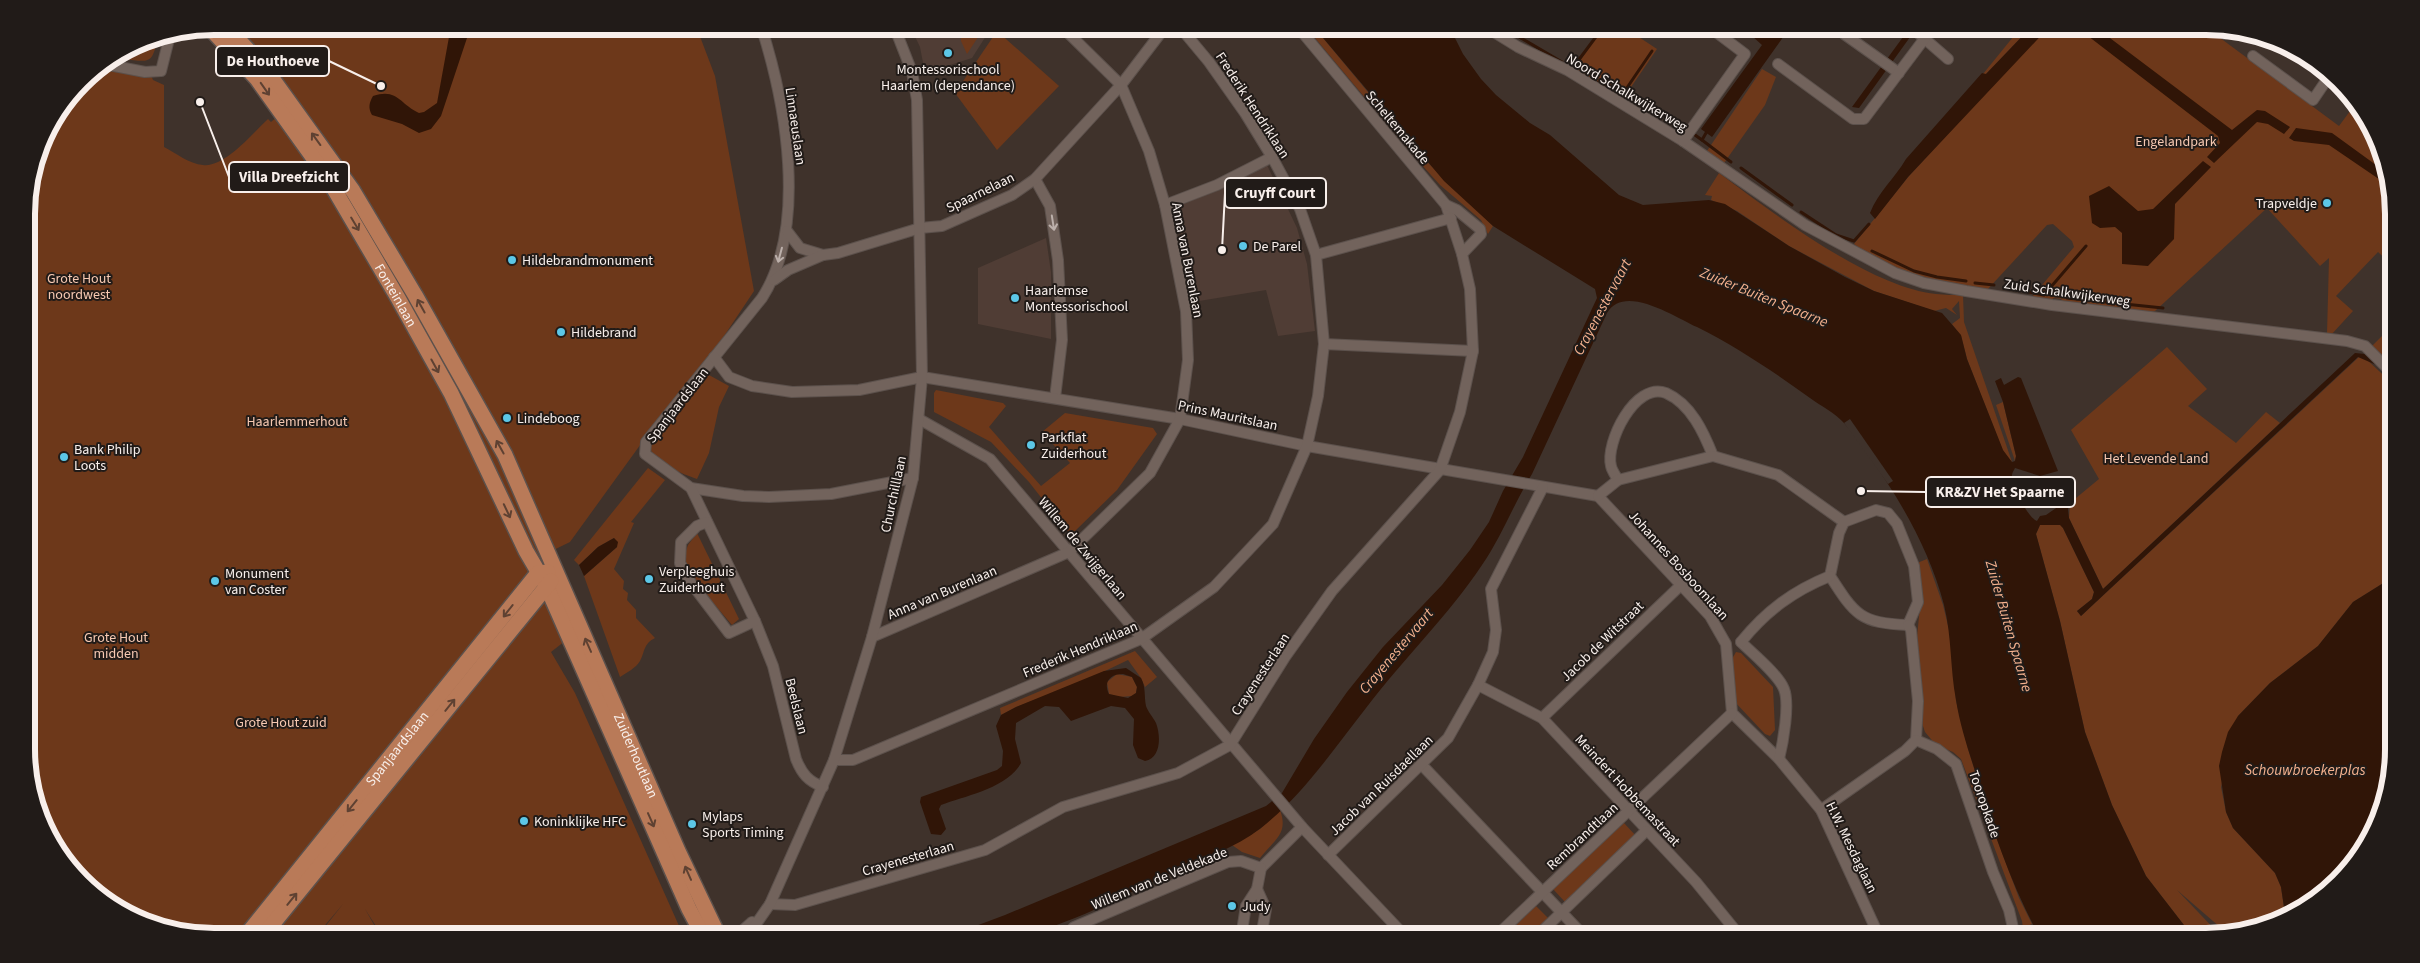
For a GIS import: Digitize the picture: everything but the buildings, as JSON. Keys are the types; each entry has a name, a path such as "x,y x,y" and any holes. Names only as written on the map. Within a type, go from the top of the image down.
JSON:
{"main road":[{"name":"Fonteinlaan","path":"216,35 257,79 327,177 398,298 450,394 526,552 547,586"},
{"name":"Fonteinlaan","path":"234,35 266,70 353,191 415,295 505,455 557,572"},
{"path":"538,573 557,572"},
{"name":"Spanjaardslaan","path":"269,928 557,572"},
{"name":"Zuiderhoutlaan","path":"557,572 682,859 715,928"},
{"name":"Spanjaardslaan","path":"252,928 538,573"},
{"name":"Zuiderhoutlaan","path":"547,586 689,909 699,928"}],"street":[{"name":"Linnaeuslaan","path":"714,357 762,298 774,280 786,231 789,196 788,160 775,75 764,35"},
{"name":"Churchilllaan","path":"753,928 770,904 834,760 872,637 913,478 922,377 917,100 912,72 898,35"},
{"path":"1070,35 1121,85"},
{"name":"Spaarnelaan","path":"774,280 788,270 823,255 838,253 920,228 942,226 1012,195 1035,178 1121,85 1159,35"},
{"name":"Frederik Hendriklaan","path":"834,760 853,760 1142,639 1214,587 1273,524 1307,446 1318,396 1324,344 1316,255 1300,209 1272,157 1245,113 1209,62 1186,35"},
{"name":"Scheltemakade","path":"1305,35 1446,205 1452,218 1462,254"},
{"name":"Noord Schalkwijkerweg","path":"1499,35 1518,47 1567,70 1752,186"},
{"path":"1845,35 1896,71"},
{"path":"1683,141 1746,54 1722,36"},
{"path":"1778,64 1853,119 1864,119 1896,71 1922,37 1948,59"},
{"path":"113,66 146,72 161,72 169,41"},
{"path":"2253,56 2313,100 2326,81"},
{"name":"Anna van Burenlaan","path":"872,637 1069,552 1150,473 1180,419 1188,360 1186,311 1164,205 1149,151 1121,85"},
{"path":"1164,205 1217,185 1272,157"},
{"path":"1035,178 1050,206 1058,260 1062,340 1056,398"},
{"name":"Zuid Schalkwijkerweg","path":"1752,186 1805,225 1839,245 1895,274 1924,283 2052,305 2347,341 2364,346 2385,366"},
{"path":"1446,205 1457,210 1480,229 1480,234 1462,254"},
{"path":"1316,255 1452,218"},
{"path":"786,231 800,248 823,255"},
{"name":"Crayenesterlaan","path":"770,904 795,905 985,850 1063,808 1178,773 1230,745 1285,658 1332,591 1440,470 1460,412 1473,351 1470,289 1462,254"},
{"path":"1324,344 1473,351"},
{"path":"714,357 729,377 752,386 792,392 859,390 922,377"},
{"name":"Spanjaardslaan","path":"691,488 645,454 646,442 714,357"},
{"name":"Prins Mauritslaan","path":"922,377 1180,419 1307,446 1598,496"},
{"path":"1618,480 1611,466 1612,450 1625,414 1635,400 1653,393 1664,392 1676,400 1702,427 1714,456"},
{"name":"Willem de Zwijgerlaan","path":"919,419 990,459 1230,745 1302,827 1398,928"},
{"path":"1598,496 1618,480 1714,456 1778,475 1844,522"},
{"path":"691,488 743,496 770,497 831,494 913,478"},
{"name":"Jacob van Ruisdaellaan","path":"1328,854 1422,766 1448,738 1478,685 1494,644 1496,630 1491,589 1543,487"},
{"name":"Beelslaan","path":"691,488 755,622 773,666 802,774 811,782 823,787"},
{"name":"Johannes Bosboomlaan","path":"1598,496 1710,616 1726,644"},
{"path":"1876,510 1888,513 1897,524 1915,572 1918,602 1908,625 1884,624 1866,619 1854,612 1830,576 1839,533 1844,522 1876,510"},
{"path":"706,522 697,526 681,542 680,563 691,583 729,633 755,622"},
{"path":"1732,714 1726,644 1741,642 1756,623 1782,601 1810,584 1830,576"},
{"name":"Jacob de Witstraat","path":"1542,718 1681,585"},
{"path":"1821,810 1905,751 1916,740 1918,701 1911,630 1908,625"},
{"path":"1741,642 1780,681 1784,690 1785,735 1779,759"},
{"name":"Meindert Hobbemastraat","path":"1478,685 1542,718 1630,810 1646,831 1696,882 1733,928"},
{"name":"H.W. Mesdaglaan","path":"1732,714 1779,759 1821,810 1874,928"},
{"name":"Rembrandtlaan","path":"1503,928 1732,714"},
{"name":"Tooropkade","path":"1916,740 1937,749 1956,764 2012,923 2011,928"},
{"path":"1422,766 1577,928"},
{"path":"1242,928 1246,906 1257,889 1261,868 1302,827"},
{"path":"1545,928 1646,831"},
{"name":"Willem van de Veldekade","path":"1077,928 1081,924 1228,862 1241,862 1261,868"},
{"path":"1257,889 1266,909 1262,928"},
{"name":"Churchilllaan","path":"746,928 761,915"}],"shaded area":[{"name":"Montessorischool Haarlem (dependance)","path":"914,35 987,35 972,58 925,73 920,47"},
{"name":"De Parel","path":"1267,165 1297,228 1307,264 1315,331 1278,336 1266,290 1193,302 1189,269 1175,207"},
{"name":"Haarlemse Montessorischool","path":"1046,238 1051,272 1051,339 978,324 978,268"}],"green space":[{"name":"Haarlemmerhout","path":"238,35 699,35 715,76 754,291 712,354 664,412 570,542 527,563 565,641 551,652 575,693 680,928 377,928 365,909 376,928 324,928 343,904 323,928 202,928 179,925 156,919 114,898 79,867 65,849 53,828 41,796 35,761 35,202 44,156 65,114 87,87 109,69 151,75 153,80 164,85 164,147 193,163 203,165 220,161 238,148 268,119 271,122 278,116"},
{"path":"961,35 979,35 967,54 961,41"},
{"path":"994,35 1002,35 1059,86 997,150 955,93"},
{"path":"1313,35 1320,35 1421,156 1493,226 1488,234 1481,220 1440,185"},
{"path":"1598,35 1636,35 1657,49 1623,99 1572,72"},
{"path":"2015,35 2023,35 1986,74 1983,74"},
{"name":"Engelandpark","path":"2040,35 2216,35 2339,126 2351,109 2355,114 2376,156 2382,179 2385,202 2385,258 2378,252 2336,296 2353,311 2331,335 2327,334 2329,258 2320,266 2267,208 2155,311 2150,312 2060,301 2062,299 2054,298 2051,300 2032,297 2074,247 2072,241 2053,224 2047,225 1987,290 1952,284 1900,269 1868,254 1854,244 1909,176"},
{"path":"156,44 154,53 148,60 124,59"},
{"path":"1762,69 1776,77 1765,105 1724,163 1707,151"},
{"path":"1719,173 1766,208 1823,246 1881,278 1910,288 1936,294 1963,295 1964,322 2012,462 2005,456 1967,359 1961,336 1952,324 1960,318 1959,301 1952,309 1957,315 1946,308 1934,311 1874,291 1789,246 1737,211 1711,200 1712,196 1705,195"},
{"path":"2385,333 2385,362 2370,348"},
{"name":"Het Levende Land","path":"2167,347 2207,389 2188,406 2236,443 2266,412 2280,423 2103,589 2069,518 2070,503 2099,479 2071,430"},
{"path":"2359,357 2365,358 2385,377 2385,582 2353,602 2318,646 2270,683 2238,716 2221,787 2226,812 2233,828 2275,873 2281,887 2283,911 2253,922 2221,928 2177,890 2213,928 2186,928 2146,876 2112,805 2085,732 2060,621 2036,534 2040,525 2060,524 2094,592 2092,599 2077,611 2081,616"},
{"path":"709,375 729,386 719,407 709,453 697,479 662,463 652,453 650,447 705,376"},
{"path":"936,390 1003,403 1006,406 989,427 1041,486 1070,463 1042,432 1065,413 1153,428 1157,434 1117,490 1073,533 1068,532 1029,482 991,442 934,412 934,393"},
{"path":"2003,402 2016,456 2015,461 1996,405"},
{"path":"648,468 665,480 631,522 634,523 614,569 624,581 623,589 628,593 627,600 636,610 636,618 655,638 646,646 638,664 620,677 584,576 617,547 614,538 598,547 579,565 574,560"},
{"path":"697,533 739,619 732,625 692,578 683,559 688,545"},
{"path":"1927,559 1943,605 1950,634 1956,701 1968,749 1992,826 2019,898 2032,924 2023,928 1961,759 1953,752 1936,745 1925,732 1922,723 1923,696 1917,637 1921,596 1917,563"},
{"path":"1135,651 1157,677 1145,687 1128,660 1080,683 1016,707 1001,715 1000,708"},
{"path":"1736,652 1741,653 1773,687 1775,730 1770,736 1765,734 1734,701 1732,659"},
{"path":"1117,674 1132,677 1137,687 1136,693 1132,696 1119,697 1109,694 1107,682"},
{"path":"1280,810 1283,825 1279,836 1260,858 1242,852 1232,845 1260,829"},
{"path":"1624,823 1636,836 1565,902 1553,889"},
{"path":"1536,906 1548,918 1537,928 1513,928"}],"water":[{"path":"449,35 468,35 441,116 431,129 419,133 402,124 372,115 370,108 373,96 381,94 393,95 419,113 424,112 437,103"},
{"path":"1321,35 1454,35 1463,54 1481,79 1496,95 1530,123 1550,135 1619,195 1643,205 1709,200 1725,204 1789,246 1845,277 1874,291 1942,313 1961,335 1967,359 2003,450 2012,462 2015,461 2016,456 2003,402 1995,381 2001,378 2004,385 2018,377 2021,378 2058,471 2040,476 2015,468 2012,475 2014,486 2025,508 2033,519 2037,521 2040,516 2046,515 2072,497 2068,509 2069,518 2103,589 2355,353 2365,354 2381,367 2358,357 2081,616 2077,611 2092,599 2094,592 2063,528 2060,525 2040,525 2036,534 2060,621 2085,732 2112,805 2146,876 2186,928 2035,928 2004,858 1965,739 1954,688 1947,617 1938,585 1923,546 1881,473 1840,419 1769,369 1726,343 1663,310 1650,305 1625,301 1615,305 1607,313 1532,474 1496,543 1482,565 1455,602 1380,690 1304,787 1276,815 1261,828 1229,848 1076,918 1046,928 969,928 1005,915 1266,806 1282,793 1314,739 1347,692 1383,647 1442,585 1470,550 1489,522 1503,491 1523,457 1597,298 1595,289 1493,226 1444,181"},
{"path":"1751,35 1762,35 1766,38 1768,35 1785,35 1712,137 1701,129 1762,45"},
{"path":"1904,35 1912,35 1859,108 1852,107"},
{"path":"2023,35 2042,35 1908,177 1875,219 1870,213 1873,205 1906,159 1982,73 1986,74"},
{"path":"2087,35 2106,35 2232,130 2257,110 2265,111 2290,127 2284,134 2268,124 2257,122 2214,163 2207,157 2220,143 2218,136"},
{"path":"2296,128 2332,133 2379,167 2382,181 2329,145 2294,141 2289,138"},
{"path":"2203,161 2211,167 2175,204 2174,239 2148,266 2122,264 2122,233 2115,227 2100,228 2092,223 2089,196 2109,186 2138,211 2153,209"},
{"path":"614,538 618,542 617,547 584,576 579,565 598,547"},
{"name":"Schouwbroekerplas","path":"2385,582 2385,761 2382,784 2376,807 2367,828 2355,849 2341,867 2306,898 2283,911 2281,887 2275,873 2233,828 2226,812 2219,766 2222,752 2228,732 2238,716 2270,683 2318,646 2353,602"},
{"path":"1126,668 1143,681 1146,706 1156,723 1159,734 1157,751 1154,756 1145,761 1138,758 1133,745 1134,719 1125,708 1111,706 1071,721 1059,707 1045,706 1016,723 1015,739 1021,763 1015,772 985,790 941,805 939,809 946,829 941,835 931,834 920,802 921,797 997,770 1002,766 1003,751 996,726 1001,715 1104,671","holes":["1118,674 1132,677 1137,687 1136,693 1128,698 1109,694 1107,682 1111,677"]}],"pier":[{"path":"1850,419 1893,481 1888,484 1844,423"}],"waterway":[{"path":"1516,35 1521,38 1523,35"},
{"path":"1572,69 1597,35"},
{"path":"1521,38 1562,62"},
{"path":"1589,78 1622,95 1652,51"},
{"path":"1666,116 1682,127"},
{"path":"1695,135 1702,140 1706,133"},
{"path":"1702,140 1731,162"},
{"path":"1741,168 1792,205"},
{"path":"1801,212 1836,235 1854,241 1869,224"},
{"path":"2009,288 2044,295 2086,246"},
{"path":"1872,251 1914,271 1937,277 1966,281"},
{"path":"1975,283 1994,285"},
{"path":"2067,298 2163,308"}],"place":[{"name":"Montessorischool Haarlem (dependance)","path":"948,53"},
{"name":"De Houthoeve","path":"381,86"},
{"name":"Villa Dreefzicht","path":"200,102"},
{"name":"Trapveldje","path":"2327,203"},
{"name":"De Parel","path":"1243,246"},
{"name":"Cruyff Court","path":"1222,250"},
{"name":"Hildebrandmonument","path":"512,260"},
{"name":"Haarlemse Montessorischool","path":"1015,298"},
{"name":"Hildebrand","path":"561,332"},
{"name":"Lindeboog","path":"507,418"},
{"name":"Parkflat Zuiderhout","path":"1031,445"},
{"name":"Bank Philip Loots","path":"64,457"},
{"name":"KR&ZV Het Spaarne","path":"1861,491"},
{"name":"Verpleeghuis Zuiderhout","path":"649,579"},
{"name":"Monument van Coster","path":"215,581"},
{"name":"Koninklijke HFC","path":"524,821"},
{"name":"Mylaps Sports Timing","path":"692,824"},
{"name":"Judy","path":"1232,906"}],"park label":[{"name":"Grote Hout noordwest","path":"79,286"},
{"name":"Grote Hout midden","path":"116,646"},
{"name":"Grote Hout zuid","path":"281,722"}],"water label":[{"name":"Zuider Buiten Spaarne","path":"1764,297"},
{"name":"Crayenestervaart","path":"1602,307"},
{"name":"Zuider Buiten Spaarne","path":"2009,626"},
{"name":"Crayenestervaart","path":"1396,651"}]}
